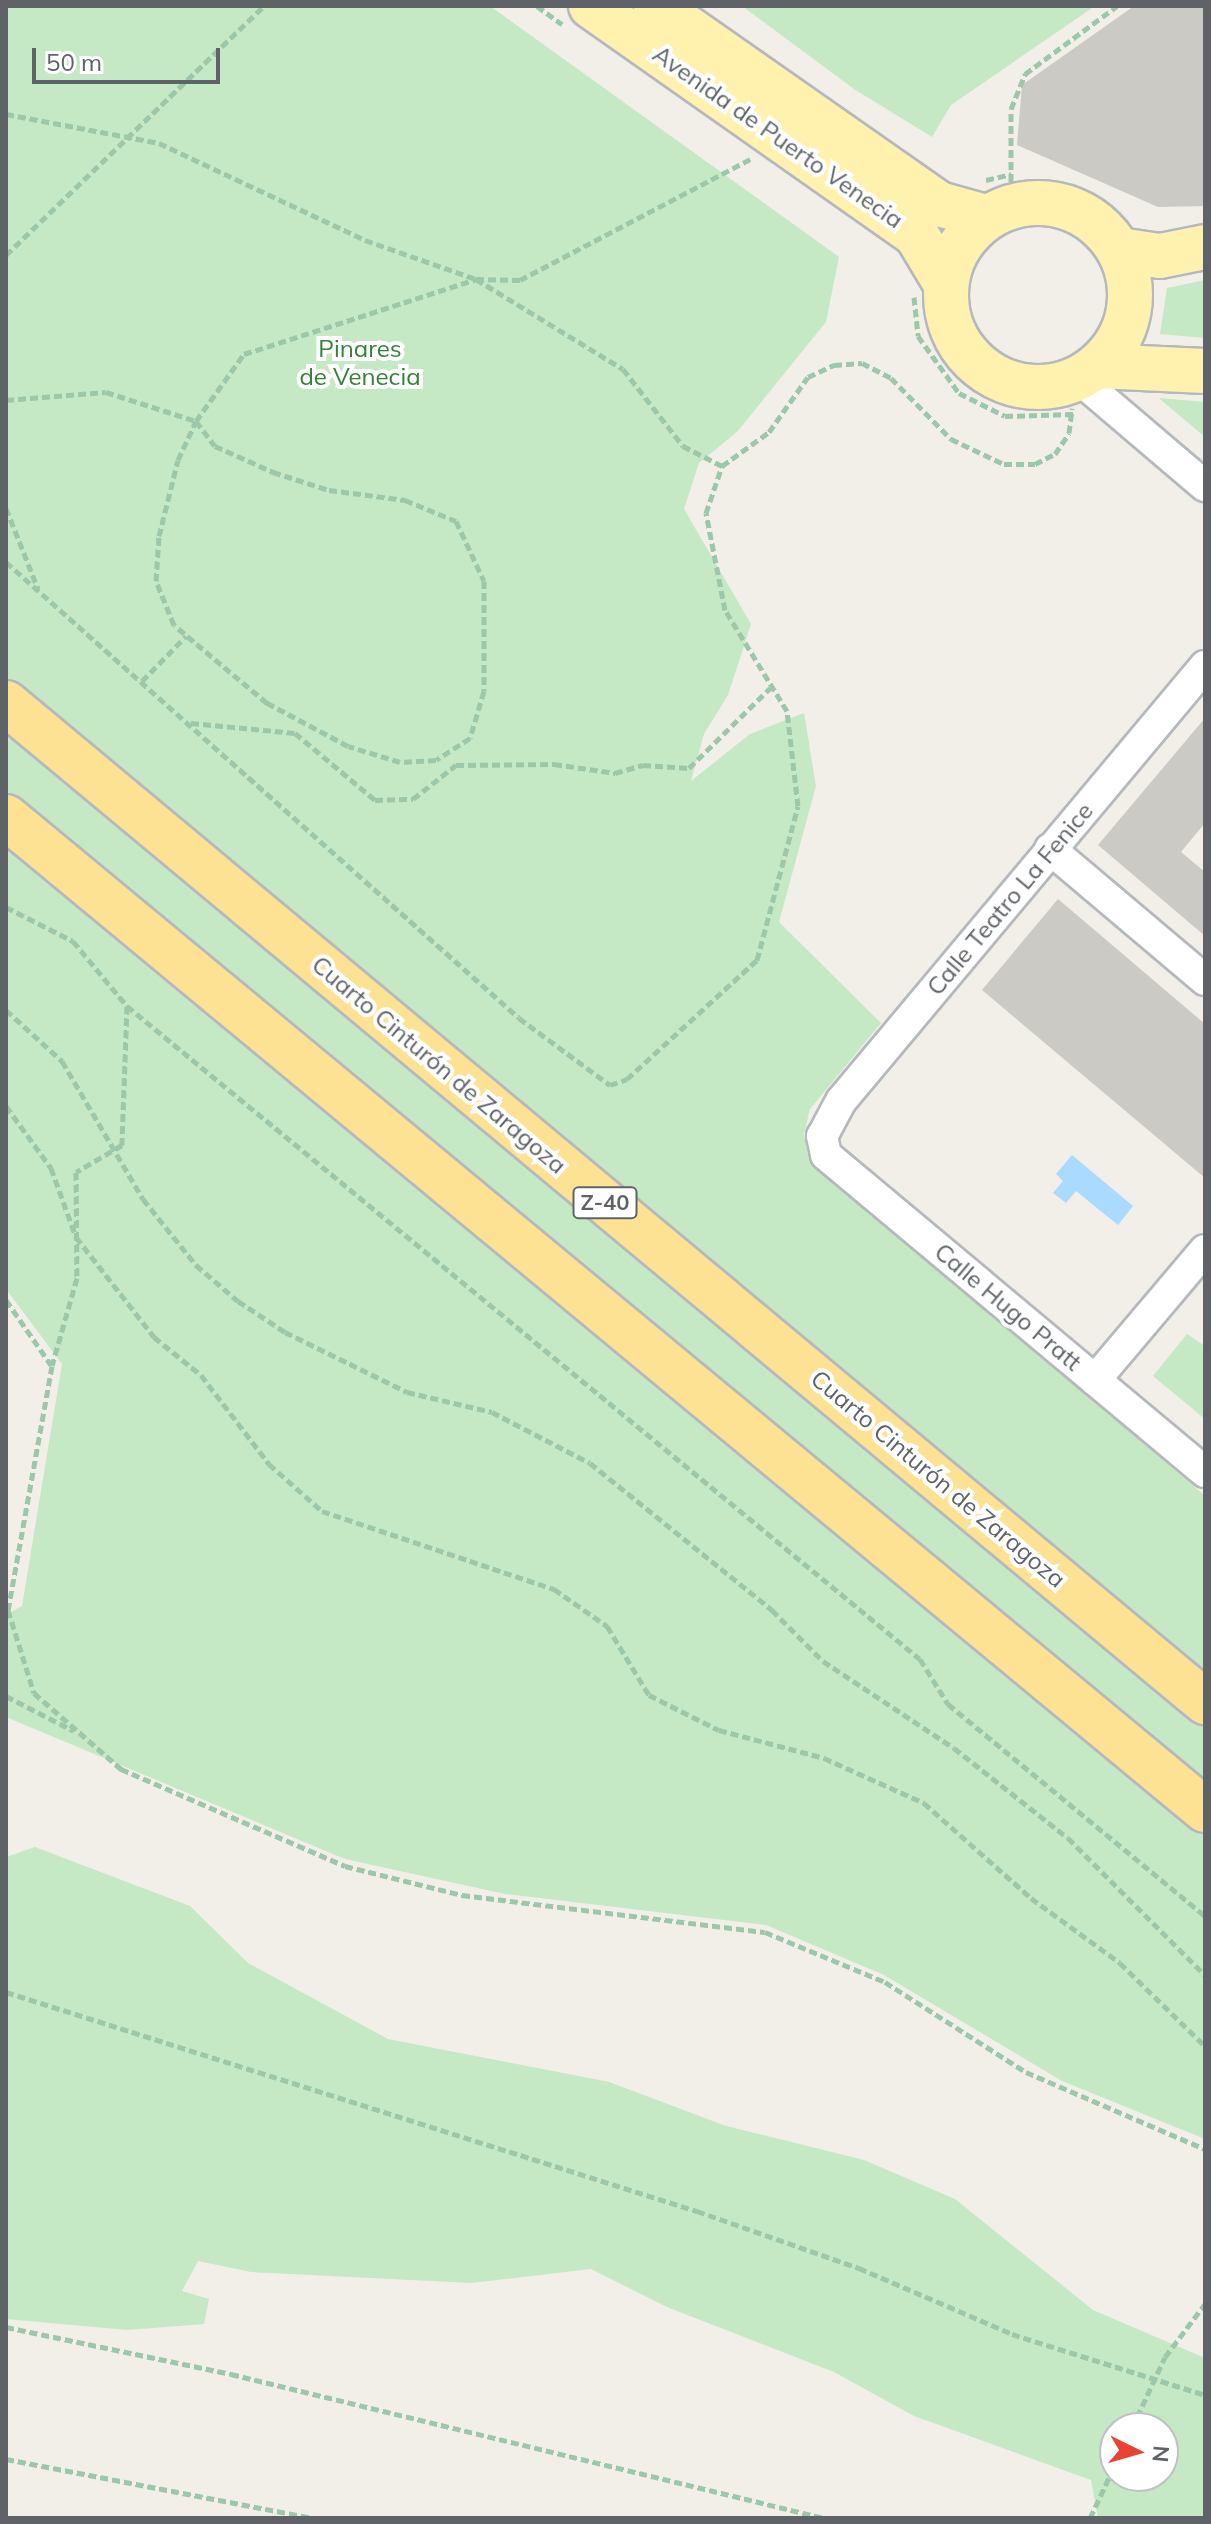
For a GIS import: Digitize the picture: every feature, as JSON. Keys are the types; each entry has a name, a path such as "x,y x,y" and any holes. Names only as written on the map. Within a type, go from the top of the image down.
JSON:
{"highway":[{"name":"Cuarto Cinturón de Zaragoza","path":"6,703 1205,1702"},
{"path":"6,817 1205,1810"}],"main road":[{"name":"Avenida de Puerto Venecia","path":"591,6 916,234 930,287"},
{"name":"Avenida de Puerto Venecia","path":"656,6 939,204 999,212"},
{"path":"1078,385 1124,328 1129,302 1119,250 1084,216 1061,206 999,212 960,249 930,287 953,331 980,367 1020,386 1078,385 1205,371"},
{"path":"1119,250 1160,256 1205,247"}],"street":[{"path":"1078,385 1205,486"},
{"name":"Calle Teatro La Fenice","path":"822,1136 832,1112 1205,666"},
{"path":"1050,849 1205,980"},
{"name":"Calle Hugo Pratt","path":"822,1136 826,1155 1205,1472"},
{"path":"1095,1380 1205,1250"}],"path":[{"path":"6,255 125,134 264,6"},
{"path":"999,212 1008,134 1017,90 1047,54 1117,6"},
{"path":"6,114 125,134 184,153 365,240 476,279 623,369 683,446 722,466"},
{"path":"6,400 106,392 196,421 215,446 273,472 329,490 405,500 456,521 484,581 484,691 470,738 436,760 400,762 348,746 267,703 174,625 156,581 178,460 196,421 244,354 476,279 520,280 565,261 754,156"},
{"path":"930,287 918,336 959,393 1005,416 1078,385"},
{"path":"6,562 191,723 519,1018 610,1085 627,1079 757,960 798,806 787,711 770,688 725,610 706,513 722,466 769,432 808,377 834,365 862,363 891,378 951,439 1004,464 1035,464 1055,454 1069,433 1078,385"},
{"path":"6,508 39,590"},
{"path":"142,681 186,636"},
{"path":"191,723 295,733 375,800 413,799 456,765 554,764 615,773 643,765 689,768 770,688"},
{"path":"6,907 73,941 127,1006 920,1659 948,1704 1205,1916"},
{"path":"127,1006 122,1145 76,1172 77,1278 52,1366 7,1610 34,1693 121,1769 345,1866 462,1895 765,1932 885,1982 1026,2072 1205,2149"},
{"path":"6,1010 62,1061 143,1199 196,1265 238,1301 285,1332 407,1392 492,1412 590,1463 772,1610 823,1661 954,1748 1068,1838 1205,1975"},
{"path":"6,1106 51,1168 76,1237 154,1337 201,1375 269,1464 322,1511 554,1589 607,1626 649,1695 719,1730 824,1758 924,1803 1031,1898 1120,1963 1205,2046"},
{"path":"6,1300 52,1366"},
{"path":"6,1696 82,1735"},
{"path":"6,1992 697,2211 859,2268 1012,2334 1205,2395"},
{"path":"1140,2412 1156,2377 1205,2304"},
{"path":"6,2327 231,2374 824,2518"},
{"path":"6,2459 311,2518"},
{"path":"1090,2518 1102,2492"}],"green space":[{"name":"Pinares de Venecia","path":"6,6 490,6 839,257 826,322 737,432 699,463 684,509 751,624 728,695 704,734 691,781 750,734 804,713 816,786 779,922 881,1023 810,1109 804,1134 809,1158 1205,1496 1205,2139 1062,2081 884,1975 766,1925 505,1894 345,1859 6,1717 6,1615 22,1606 62,1364 6,1289"},
{"path":"742,6 1095,6 951,105 932,137 854,89"},
{"path":"1205,280 1205,338 1160,334 1167,288"},
{"path":"1159,398 1205,402 1205,437 1167,405"},
{"path":"1187,1334 1205,1346 1205,1419 1153,1376"},
{"path":"35,1847 190,1906 248,1963 388,2039 609,2082 726,2126 864,2160 955,2199 1093,2310 1205,2358 1205,2518 1098,2518 1091,2480 914,2416 834,2372 667,2307 591,2269 471,2283 251,2272 198,2261 182,2291 209,2299 204,2324 127,2330 6,2319 6,1857"}],"water":[{"path":"1072,1155 1133,1206 1118,1225 1076,1191 1066,1203 1053,1193 1063,1181 1056,1174"}],"building":[{"path":"1134,6 1205,6 1205,206 1158,207 1017,145 1022,85"},
{"path":"1205,718 1205,823 1181,852 1205,872 1205,936 1098,845"},
{"path":"1058,899 1205,1024 1205,1178 982,990"}]}
